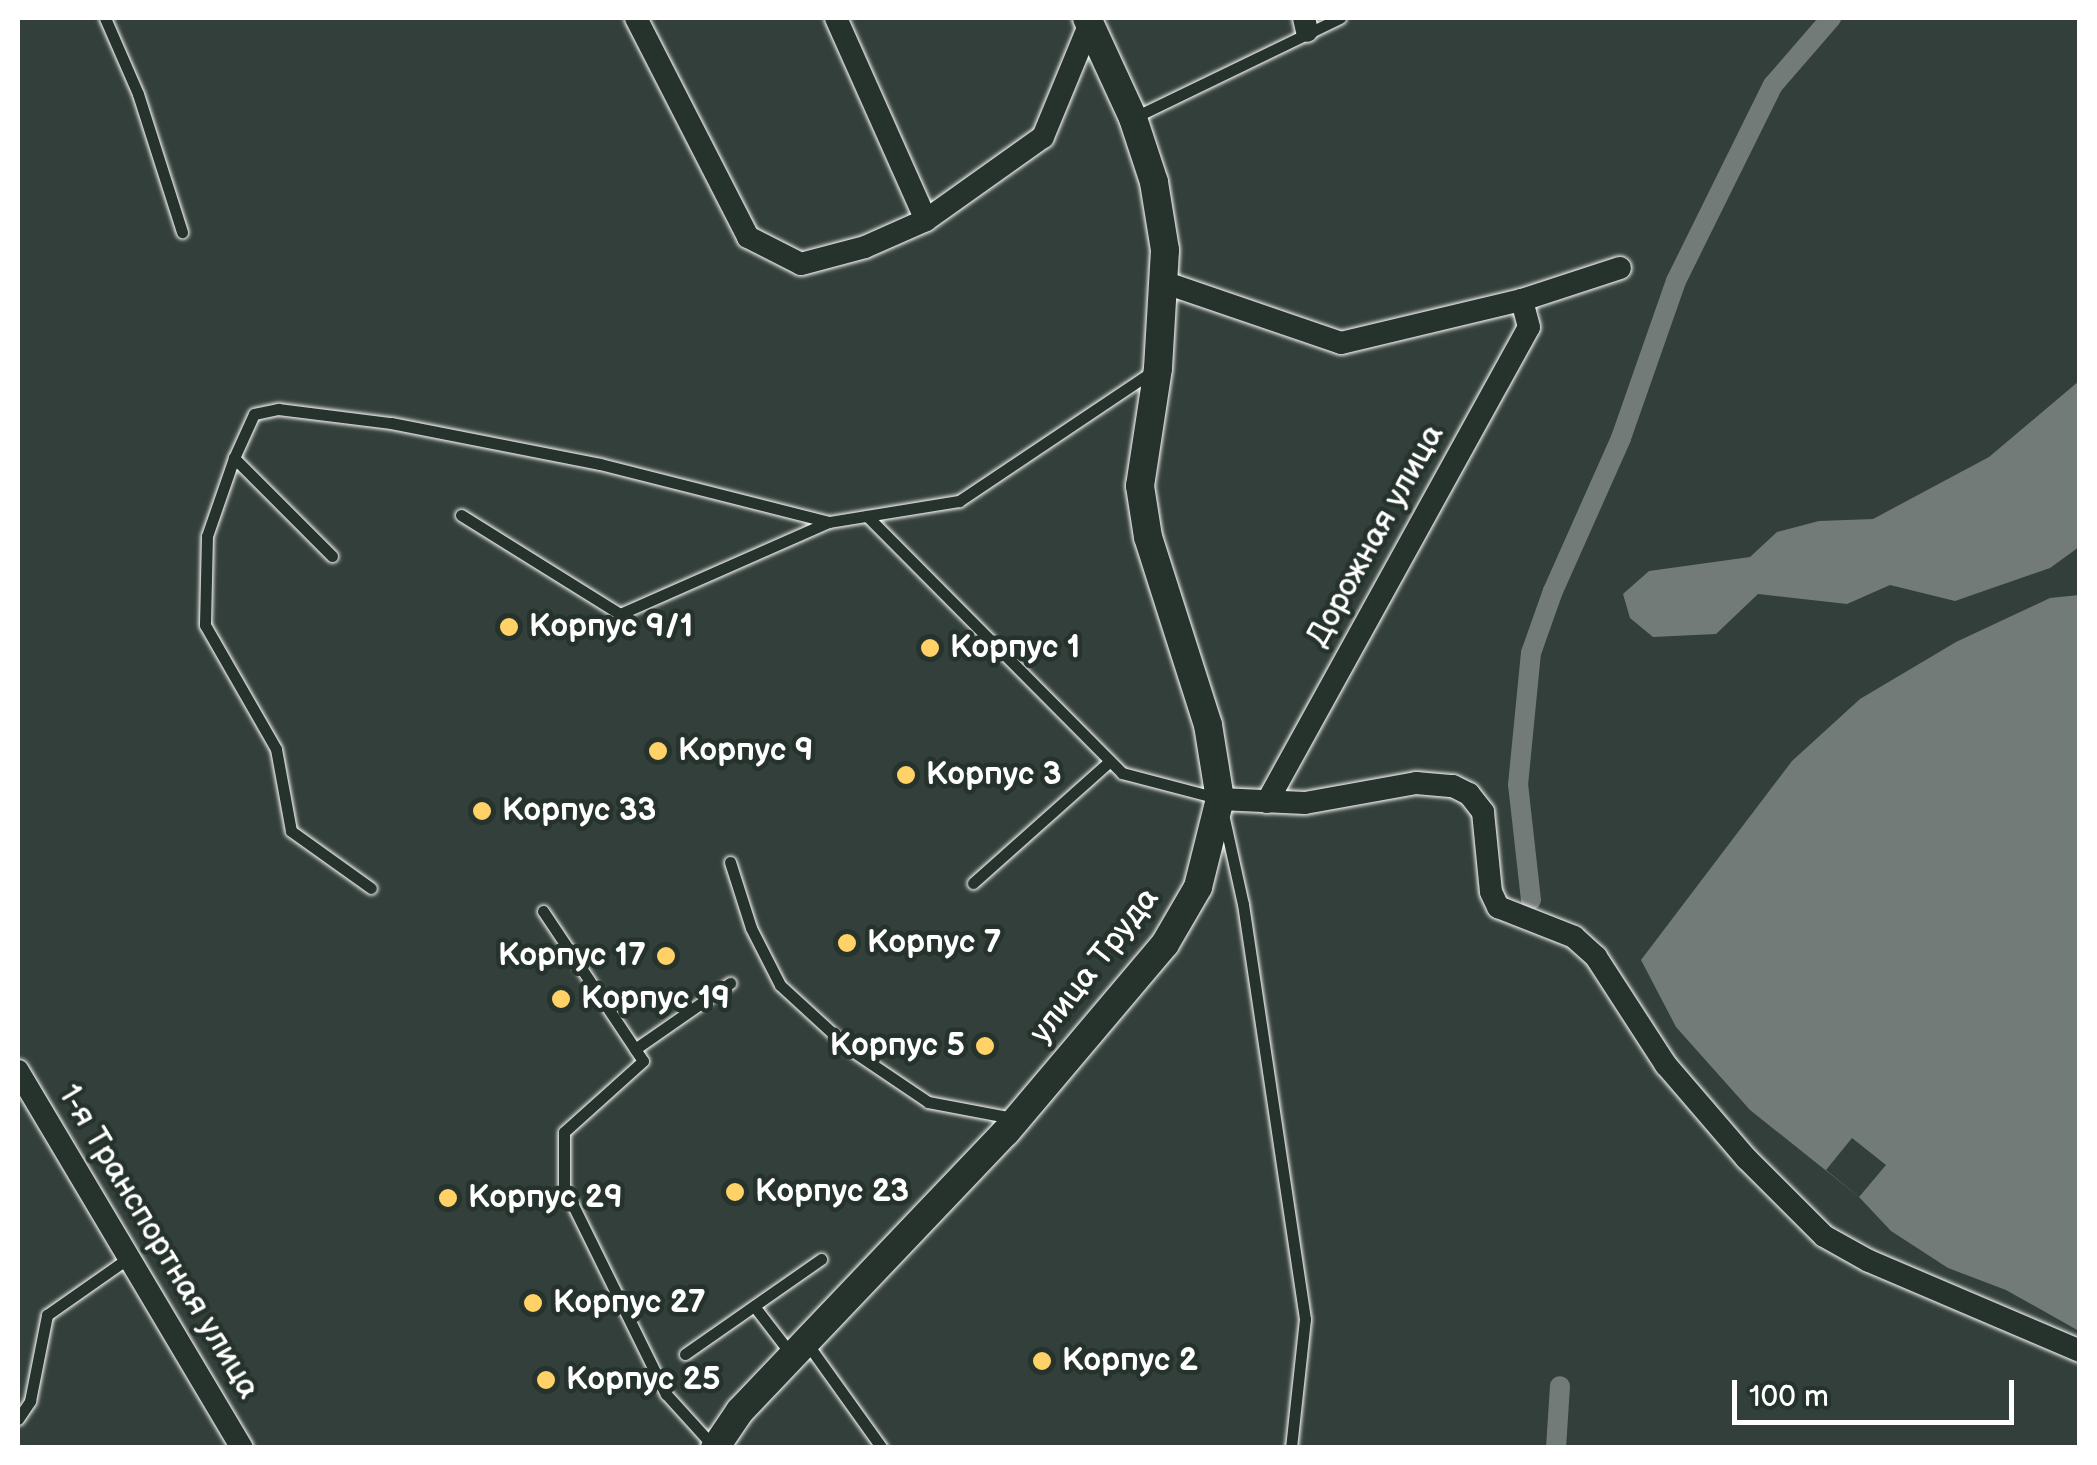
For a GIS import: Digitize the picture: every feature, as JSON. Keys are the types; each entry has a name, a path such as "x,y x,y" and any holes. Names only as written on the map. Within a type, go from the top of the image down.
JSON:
{"street":[{"path":"636,18 748,237 802,264 864,248 926,220 1044,137 1089,20"},
{"path":"836,18 926,220"},
{"name":"улица Труда","path":"715,1448 740,1411 1017,1118 1166,944 1198,887 1220,799 1208,726 1148,536 1140,486 1158,368 1165,250 1154,182 1134,118 1089,20"},
{"path":"1163,282 1341,342 1522,300 1620,268"},
{"name":"Дорожная улица","path":"1267,802 1529,327 1522,300"},
{"path":"1220,799 1304,803 1416,783 1453,786 1469,794 1482,812 1490,892 1498,908 1574,937 1596,957 1666,1065 1746,1158 1824,1236 1869,1261 2080,1351"},
{"name":"1-я Транспортная улица","path":"18,1071 242,1448"}],"lane":[{"path":"106,18 138,94 182,232"},
{"path":"1134,118 1306,24 1340,18"},
{"path":"461,515 620,614 829,522 959,501 1158,368"},
{"path":"370,888 291,831 276,749 205,626 206,536 254,414 278,409 391,422 600,464 829,522"},
{"path":"234,458 332,556"},
{"path":"867,516 1122,773 1220,799 1244,904 1304,1318 1291,1448"},
{"path":"973,882 1110,761"},
{"path":"730,862 750,928 780,986 851,1050 928,1102 1017,1118"},
{"path":"542,911 643,1061 564,1132 564,1187 666,1394 715,1448"},
{"path":"635,1049 730,983"},
{"path":"18,1420 30,1401 48,1314 127,1259"},
{"path":"685,1354 820,1259"},
{"path":"754,1306 799,1349 882,1448"}],"shaded area":[{"path":"2079,381 2079,547 2050,568 1955,601 1890,585 1847,604 1758,594 1716,634 1653,637 1630,618 1623,594 1649,571 1750,557 1777,532 1819,521 1873,519 1989,457"},
{"path":"2079,595 2079,1331 2006,1290 1948,1268 1891,1231 1859,1197 1750,1110 1676,1027 1641,960 1792,761 1860,699 1956,642 2050,598"}],"pier":[{"path":"1852,1138 1886,1165 1859,1197 1826,1170"}],"waterway":[{"path":"1531,900 1518,785 1531,653 1553,591 1621,438 1676,281 1773,85 1831,18"},
{"path":"1556,1448 1560,1386"}],"place":[{"name":"Корпус 9/1","path":"509,627"},
{"name":"Корпус 1","path":"930,648"},
{"name":"Корпус 9","path":"658,751"},
{"name":"Корпус 3","path":"906,775"},
{"name":"Корпус 33","path":"482,811"},
{"name":"Корпус 7","path":"847,943"},
{"name":"Корпус 17","path":"666,956"},
{"name":"Корпус 19","path":"561,999"},
{"name":"Корпус 5","path":"985,1046"},
{"name":"Корпус 23","path":"735,1192"},
{"name":"Корпус 29","path":"448,1198"},
{"name":"Корпус 27","path":"533,1303"},
{"name":"Корпус 2","path":"1042,1361"},
{"name":"Корпус 25","path":"546,1380"}]}
